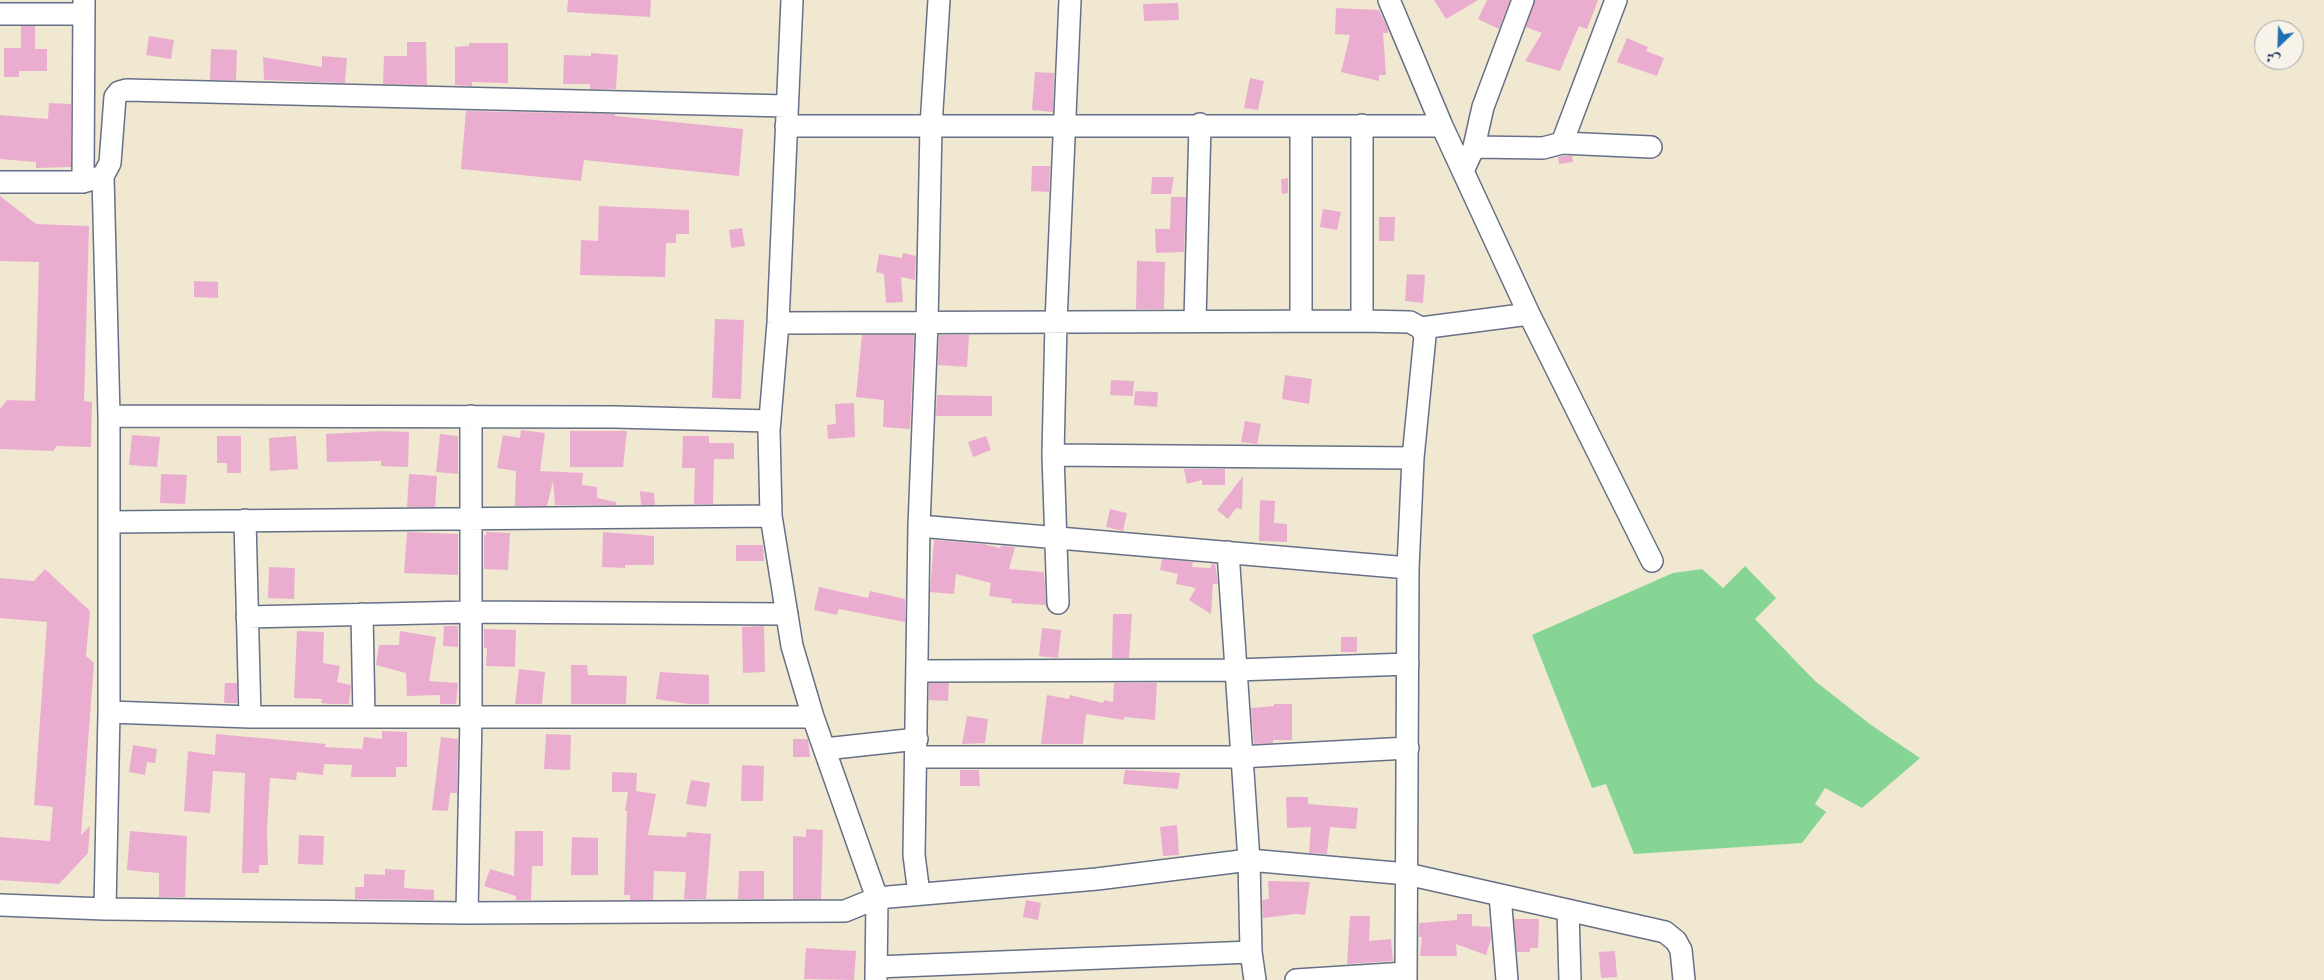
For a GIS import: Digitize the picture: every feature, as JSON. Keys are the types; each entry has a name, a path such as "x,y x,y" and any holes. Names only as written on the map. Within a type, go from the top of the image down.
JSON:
{"street":[{"path":"792,0 778,323 770,421 772,516 792,646 814,717 877,898 876,973 1251,952"},
{"path":"919,894 914,855 919,526 927,324 931,126 940,0"},
{"path":"1058,603 1053,454 1056,322 1070,0"},
{"path":"1389,0 1442,126 1529,314 1652,561"},
{"path":"1463,171 1474,146 1483,107 1523,0"},
{"path":"1562,143 1616,0"},
{"path":"0,14 84,7 93,179 109,416 109,712 105,909"},
{"path":"0,182 93,179 110,163 115,97 119,92 126,90 786,116 931,126 1200,124 1442,126"},
{"path":"1195,321 1200,124"},
{"path":"1362,125 1362,321"},
{"path":"1300,126 1301,321"},
{"path":"1474,146 1544,148 1562,143 1651,147"},
{"path":"1421,328 1529,314"},
{"path":"778,323 927,324 1362,321 1410,322 1421,328 1426,336 1413,458 1408,568 1406,976 1296,980"},
{"path":"109,416 614,417 770,421"},
{"path":"467,913 471,718 471,416"},
{"path":"1053,454 1413,458"},
{"path":"110,522 772,516"},
{"path":"245,520 250,717"},
{"path":"919,526 1408,568"},
{"path":"1228,552 1240,757 1249,860 1251,952 1255,980"},
{"path":"248,617 470,612 787,614"},
{"path":"362,614 364,717"},
{"path":"918,671 1236,670 1408,664"},
{"path":"109,712 250,717 814,717"},
{"path":"825,749 916,748 1240,757 1408,748"},
{"path":"0,905 105,909 467,913 845,911 877,898 1098,879 1249,860 1407,874 1665,932 1676,940 1682,950 1684,980"},
{"path":"1500,895 1507,980"},
{"path":"1568,910 1570,980"}],"green space":[{"path":"1745,566 1776,598 1755,619 1815,681 1871,725 1920,758 1862,808 1825,788 1815,804 1826,812 1802,843 1634,854 1606,784 1592,788 1532,635 1673,573 1702,569 1723,588"}],"building":[{"path":"568,0 651,0 650,17 567,12"},
{"path":"1434,0 1478,0 1446,19"},
{"path":"1487,0 1510,0 1499,29 1478,19"},
{"path":"1535,0 1598,0 1587,29 1579,26 1560,71 1525,61 1542,33 1526,27"},
{"path":"1178,3 1179,20 1144,21 1143,4"},
{"path":"1336,8 1379,10 1388,33 1383,33 1386,75 1379,75 1379,81 1341,72 1350,35 1335,34"},
{"path":"21,26 35,26 35,49 47,49 47,71 19,71 19,77 4,77 4,48 21,48"},
{"path":"149,36 174,40 171,59 146,55"},
{"path":"1627,38 1648,47 1646,51 1664,58 1657,76 1617,62"},
{"path":"407,42 426,42 427,85 383,84 384,56 407,56"},
{"path":"469,43 508,43 508,83 472,82 472,86 455,85 455,47 469,46"},
{"path":"211,49 237,50 236,80 210,80"},
{"path":"591,53 618,55 616,89 590,89 590,84 563,84 564,55 591,56"},
{"path":"322,56 347,58 345,83 264,80 263,57 322,67"},
{"path":"1035,72 1054,73 1053,112 1032,110"},
{"path":"1250,78 1264,81 1258,110 1244,108"},
{"path":"49,103 71,104 71,167 36,168 36,162 0,159 0,115 48,119"},
{"path":"466,111 615,114 615,116 743,129 739,176 584,160 581,181 461,169"},
{"path":"1572,156 1573,162 1559,164 1558,157"},
{"path":"1032,166 1050,166 1049,192 1031,191"},
{"path":"1152,177 1174,177 1171,194 1151,194"},
{"path":"1288,178 1288,193 1282,194 1281,179"},
{"path":"0,196 36,224 89,226 84,401 92,402 91,447 57,446 53,451 0,449 0,409 7,400 35,401 39,262 0,261"},
{"path":"1171,197 1186,197 1184,252 1156,253 1155,229 1170,229"},
{"path":"599,206 689,210 689,234 676,234 676,243 666,243 665,277 580,275 581,240 598,241"},
{"path":"1323,209 1341,212 1337,230 1320,227"},
{"path":"1379,217 1395,217 1394,241 1379,241"},
{"path":"742,228 745,246 731,248 729,230"},
{"path":"903,253 916,256 915,280 901,277 903,302 886,303 884,274 876,272 879,254 902,258"},
{"path":"1137,261 1165,262 1164,309 1136,309"},
{"path":"1407,274 1425,275 1423,303 1405,301"},
{"path":"194,281 218,282 218,298 194,297"},
{"path":"715,319 744,320 741,399 712,398"},
{"path":"862,335 914,335 910,429 883,427 884,400 856,397"},
{"path":"939,335 969,335 967,367 938,365"},
{"path":"1285,375 1312,379 1309,404 1282,399"},
{"path":"1111,380 1134,381 1133,396 1110,395"},
{"path":"1135,391 1158,392 1157,407 1134,405"},
{"path":"937,395 992,396 992,416 936,416"},
{"path":"854,403 855,437 828,439 827,425 836,424 835,404"},
{"path":"1245,421 1261,424 1257,444 1241,442"},
{"path":"521,430 545,433 540,471 583,473 582,485 597,487 597,498 616,502 616,505 555,505 553,481 547,506 515,506 516,471 497,468 503,435 520,438"},
{"path":"382,431 409,432 408,467 381,466 381,461 327,462 326,434"},
{"path":"570,431 627,431 623,467 570,467"},
{"path":"440,434 458,436 458,474 436,472"},
{"path":"132,435 160,437 157,467 129,465"},
{"path":"217,436 241,436 241,473 227,473 227,463 217,463"},
{"path":"296,436 298,469 270,471 269,438"},
{"path":"683,436 709,436 709,443 734,443 734,459 714,459 713,504 694,504 695,468 682,468"},
{"path":"986,436 991,450 973,457 968,442"},
{"path":"1184,469 1225,469 1225,485 1202,485 1202,480 1187,484"},
{"path":"161,474 187,475 185,504 160,503"},
{"path":"409,474 437,476 435,507 407,507"},
{"path":"1243,476 1242,509 1236,508 1228,519 1217,510"},
{"path":"640,491 654,493 655,505 641,505"},
{"path":"1260,500 1275,501 1274,523 1287,524 1287,542 1259,541"},
{"path":"1110,509 1127,513 1123,531 1106,527"},
{"path":"407,532 458,534 458,575 404,573"},
{"path":"486,532 510,533 508,570 484,569 484,535 486,535"},
{"path":"603,532 654,536 654,565 625,565 625,568 602,567"},
{"path":"934,540 983,544 1000,548 1001,546 1015,547 1009,569 1044,572 1046,605 1011,603 1012,599 989,596 991,583 956,574 954,594 930,592"},
{"path":"736,545 763,545 764,561 736,561"},
{"path":"1162,559 1193,562 1192,567 1210,568 1212,564 1215,564 1218,584 1213,584 1211,614 1189,600 1196,588 1176,584 1178,574 1160,570"},
{"path":"269,567 295,568 294,599 268,598"},
{"path":"45,569 90,611 86,656 94,663 81,835 90,826 88,853 59,884 0,880 0,837 50,841 53,807 34,805 47,622 0,618 0,578 34,581"},
{"path":"819,587 868,598 870,591 905,599 905,622 839,609 837,615 814,610"},
{"path":"1113,614 1132,614 1129,658 1112,658"},
{"path":"444,626 458,626 458,647 443,646"},
{"path":"764,626 765,672 743,673 742,627"},
{"path":"1042,628 1061,630 1058,658 1039,656"},
{"path":"484,629 516,630 515,667 486,666 487,648 484,648"},
{"path":"297,631 324,632 323,663 340,666 337,682 351,685 349,704 330,704 321,703 322,699 294,698"},
{"path":"400,631 436,637 429,681 458,683 456,704 440,704 440,695 407,696 406,673 376,665 379,645 399,645"},
{"path":"1341,637 1357,637 1357,652 1341,652"},
{"path":"571,665 587,665 588,675 627,676 626,704 571,704"},
{"path":"519,669 545,672 542,704 515,704"},
{"path":"660,672 709,675 709,704 689,704 656,699"},
{"path":"225,683 237,683 237,703 224,703"},
{"path":"929,683 949,683 948,701 929,700"},
{"path":"1114,683 1157,683 1155,720 1124,717 1124,720 1086,714 1083,744 1041,744 1047,695 1069,699 1070,695 1103,703 1104,700 1113,702"},
{"path":"1274,704 1292,704 1292,740 1273,740 1273,743 1254,744 1251,708 1274,706"},
{"path":"967,716 988,719 985,743 962,744"},
{"path":"382,731 407,732 407,767 396,767 396,777 351,777 352,765 324,764 323,775 297,772 296,780 270,778 267,830 268,865 259,865 259,873 242,873 245,773 213,771 210,813 184,811 188,751 215,755 216,734 326,744 325,747 362,749 364,737 382,739"},
{"path":"546,734 571,735 570,770 544,769"},
{"path":"441,737 458,739 457,793 450,793 448,811 432,810"},
{"path":"793,739 808,739 810,757 793,757"},
{"path":"133,745 157,749 155,763 147,762 145,775 129,772"},
{"path":"742,765 764,766 763,801 741,801"},
{"path":"960,770 979,770 980,786 960,786"},
{"path":"1125,770 1180,773 1178,789 1123,784"},
{"path":"612,772 637,773 636,791 656,794 648,835 686,837 687,832 711,834 706,899 684,899 686,872 654,871 653,900 630,900 630,895 624,895 627,811 625,811 628,792 612,792"},
{"path":"691,780 710,783 706,807 686,804"},
{"path":"1286,797 1308,797 1308,804 1358,808 1356,829 1330,827 1327,854 1309,853 1311,827 1287,828"},
{"path":"1177,825 1179,855 1163,856 1160,827"},
{"path":"806,829 823,830 821,899 793,899 793,836 806,837"},
{"path":"130,831 187,836 185,897 159,897 159,873 127,870"},
{"path":"515,831 543,831 543,866 532,866 531,900 516,900 516,896 484,886 490,869 514,876"},
{"path":"299,835 324,836 323,865 298,864"},
{"path":"572,837 598,838 598,875 571,875"},
{"path":"385,869 405,870 404,888 434,890 434,900 355,899 355,887 364,887 364,874 385,875"},
{"path":"739,871 764,871 764,899 738,899"},
{"path":"1268,881 1310,882 1305,915 1296,914 1263,918 1262,900 1269,899"},
{"path":"1026,900 1041,903 1038,920 1023,917"},
{"path":"1457,914 1472,914 1472,926 1490,927 1491,939 1486,955 1456,944 1457,956 1420,956 1422,937 1419,937 1419,923 1457,920"},
{"path":"1350,916 1370,916 1369,941 1391,939 1393,961 1347,964"},
{"path":"1514,919 1539,919 1538,948 1530,948 1530,952 1517,952"},
{"path":"806,948 856,951 854,980 804,979"},
{"path":"1615,951 1617,977 1601,978 1599,952"}]}
